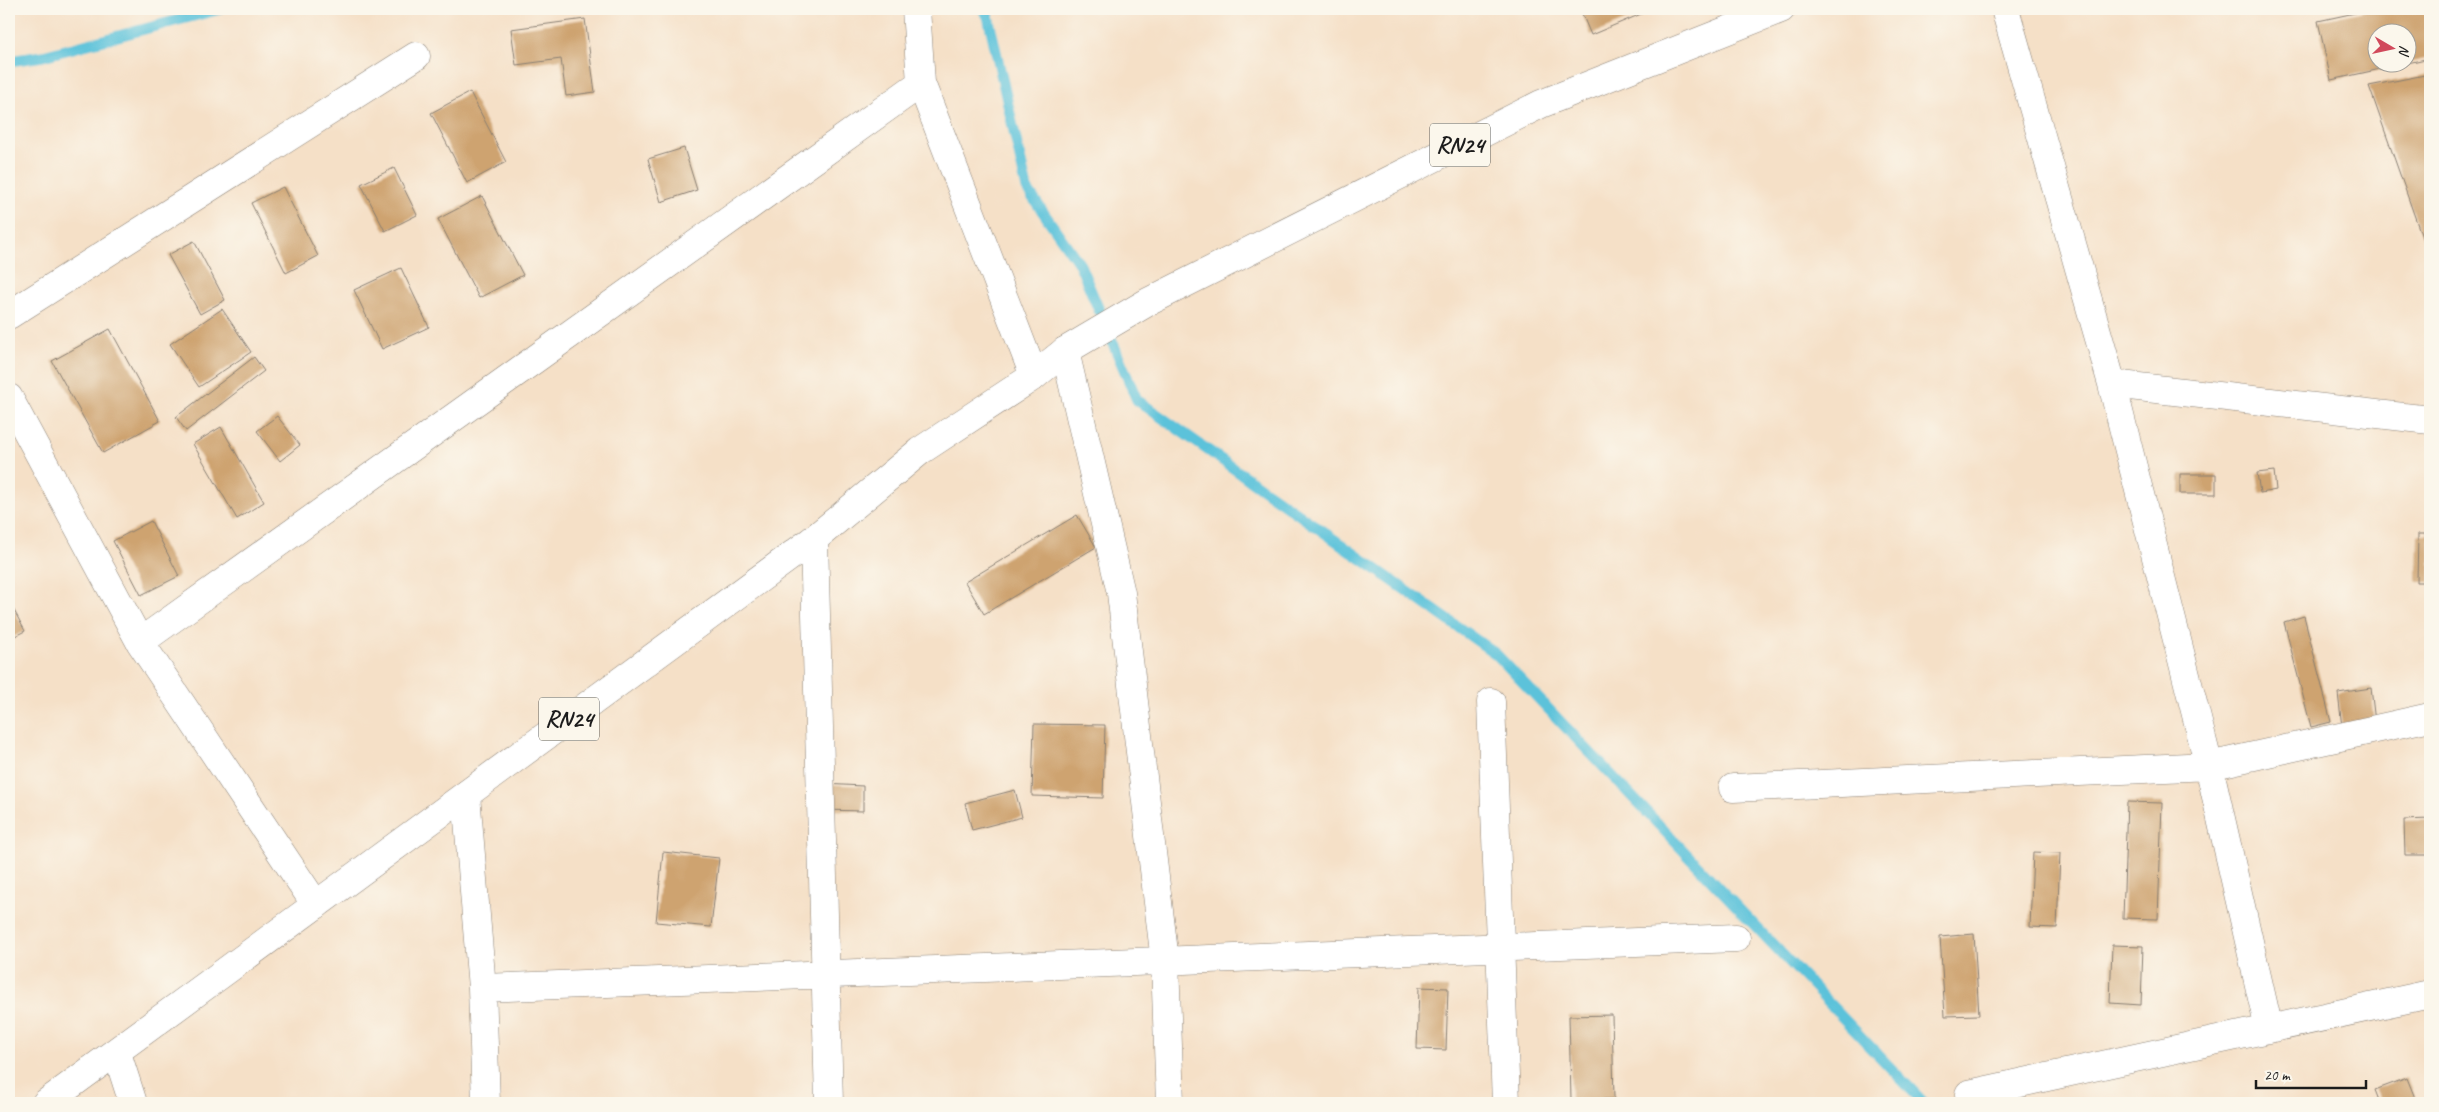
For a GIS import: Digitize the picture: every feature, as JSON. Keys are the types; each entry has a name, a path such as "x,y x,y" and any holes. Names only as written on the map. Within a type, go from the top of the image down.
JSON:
{"street":[{"path":"916,9 921,84 1034,376"},
{"name":"RN24","path":"46,1103 117,1053 814,538 920,451 1034,376 1065,351 1148,302 1541,104 1781,9"},
{"path":"2005,9 2112,384 2209,766 2269,1029"},
{"path":"9,315 416,56"},
{"path":"140,642 921,84"},
{"path":"1065,351 1121,593 1165,961 1170,1103"},
{"path":"2112,384 2430,420"},
{"path":"9,398 140,642 316,905"},
{"path":"814,538 829,1103"},
{"path":"1491,702 1506,1103"},
{"path":"1733,788 2209,766 2430,717"},
{"path":"466,795 482,988 486,1103"},
{"path":"482,988 1736,938"},
{"path":"1969,1094 2430,994"},
{"path":"117,1053 133,1103"}],"building":[{"path":"1580,9 1653,9 1591,35"},
{"path":"2373,9 2430,9 2430,58 2416,61 2416,22 2366,22 2367,72 2331,80 2318,21"},
{"path":"585,19 595,92 566,96 561,59 516,65 511,29"},
{"path":"2430,74 2430,260 2369,86"},
{"path":"470,92 506,162 467,183 431,113"},
{"path":"684,148 697,190 661,202 648,159"},
{"path":"394,168 417,215 385,231 361,184"},
{"path":"283,187 318,256 286,273 251,203"},
{"path":"482,196 523,275 479,298 438,219"},
{"path":"194,241 225,300 200,314 168,255"},
{"path":"401,268 429,327 382,349 354,290"},
{"path":"222,309 251,352 199,387 170,344"},
{"path":"110,329 160,421 103,453 52,361"},
{"path":"254,357 264,371 186,431 176,417"},
{"path":"277,416 300,445 280,461 257,431"},
{"path":"221,427 264,502 237,519 193,444"},
{"path":"2274,471 2276,490 2260,493 2257,473"},
{"path":"2180,474 2216,474 2216,494 2180,494"},
{"path":"1077,515 1096,547 984,614 965,582"},
{"path":"151,521 179,576 141,595 113,541"},
{"path":"2418,534 2430,534 2430,582 2417,582"},
{"path":"9,601 25,631 9,639"},
{"path":"2304,616 2331,722 2311,727 2284,622"},
{"path":"2371,688 2375,722 2342,727 2338,693"},
{"path":"1034,724 1105,725 1103,798 1032,796"},
{"path":"823,784 863,786 863,811 823,810"},
{"path":"1015,790 1022,817 972,830 965,803"},
{"path":"2127,802 2162,803 2158,919 2123,918"},
{"path":"2430,819 2430,855 2405,855 2404,820"},
{"path":"663,852 719,858 711,927 656,922"},
{"path":"2033,852 2060,853 2057,928 2030,927"},
{"path":"1974,934 1979,1015 1945,1016 1940,937"},
{"path":"2112,945 2143,946 2141,1005 2110,1003"},
{"path":"1419,987 1448,988 1446,1050 1417,1049"},
{"path":"1612,1015 1614,1099 1571,1100 1569,1016"},
{"path":"2407,1078 2417,1103 2380,1103 2375,1090"}],"waterway":[{"path":"9,61 43,56 220,9"},
{"path":"983,9 988,16 1027,189 1080,265 1137,400 1496,654 1924,1103"}]}
